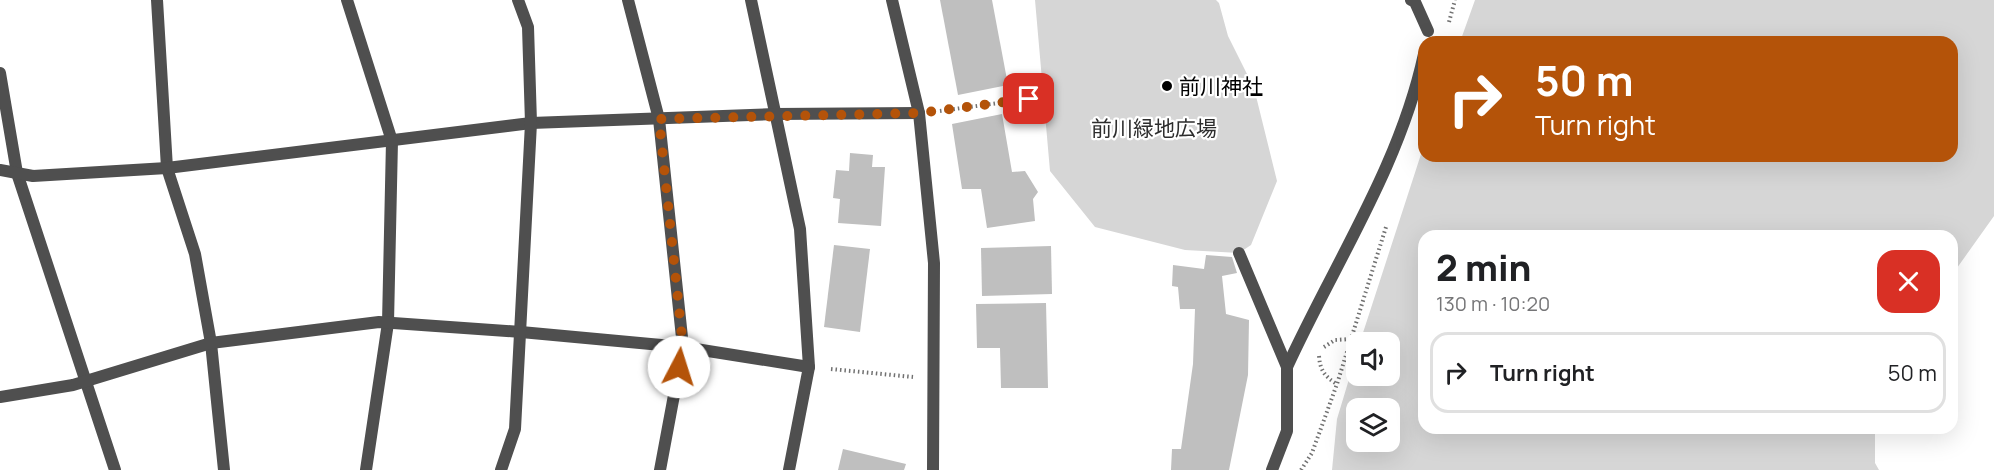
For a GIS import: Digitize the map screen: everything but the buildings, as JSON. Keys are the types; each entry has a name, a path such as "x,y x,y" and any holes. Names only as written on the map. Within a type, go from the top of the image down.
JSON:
{"street":[{"path":"157,0 167,168 195,254 212,343 224,470"},
{"path":"347,0 392,141 388,323 366,470"},
{"path":"501,470 515,429 531,123 528,27 518,0"},
{"path":"628,0 659,119 683,347 660,470"},
{"path":"751,0 800,229 809,367 789,470"},
{"path":"891,0 919,113 934,263 933,470"},
{"path":"1411,0 1415,2 1427,36"},
{"path":"0,73 17,173 115,470"},
{"path":"1287,367 1392,151 1418,79"},
{"path":"0,170 33,176 167,168 531,123 775,114 919,113"},
{"path":"1239,253 1287,367 1287,431 1272,470"},
{"path":"0,397 87,381 212,343 388,323 521,332 683,347 809,367"}],"path":[{"path":"919,113 1050,96"},
{"path":"1353,332 1388,218"},
{"path":"1337,384 1326,377 1320,366 1319,354 1325,344 1346,340"},
{"path":"1301,470 1312,453 1346,355"},
{"path":"809,367 935,379"}],"green space":[{"name":"前川緑地広場","path":"1035,0 1216,0 1219,3 1228,36 1254,88 1277,181 1251,245 1239,253 1185,250 1095,227 1050,171"},
{"path":"1475,0 1994,0 1994,216 1958,267 1958,230 1418,230 1418,434 1875,434 1875,463 1879,470 1332,470 1337,419 1347,386 1400,386 1400,332 1363,332 1418,162 1958,162 1958,36 1462,36"}],"place":[{"name":"前川神社","path":"1167,86"}],"route":[{"path":"679,367 683,347 659,119 775,114 919,113 1029,99"}]}
